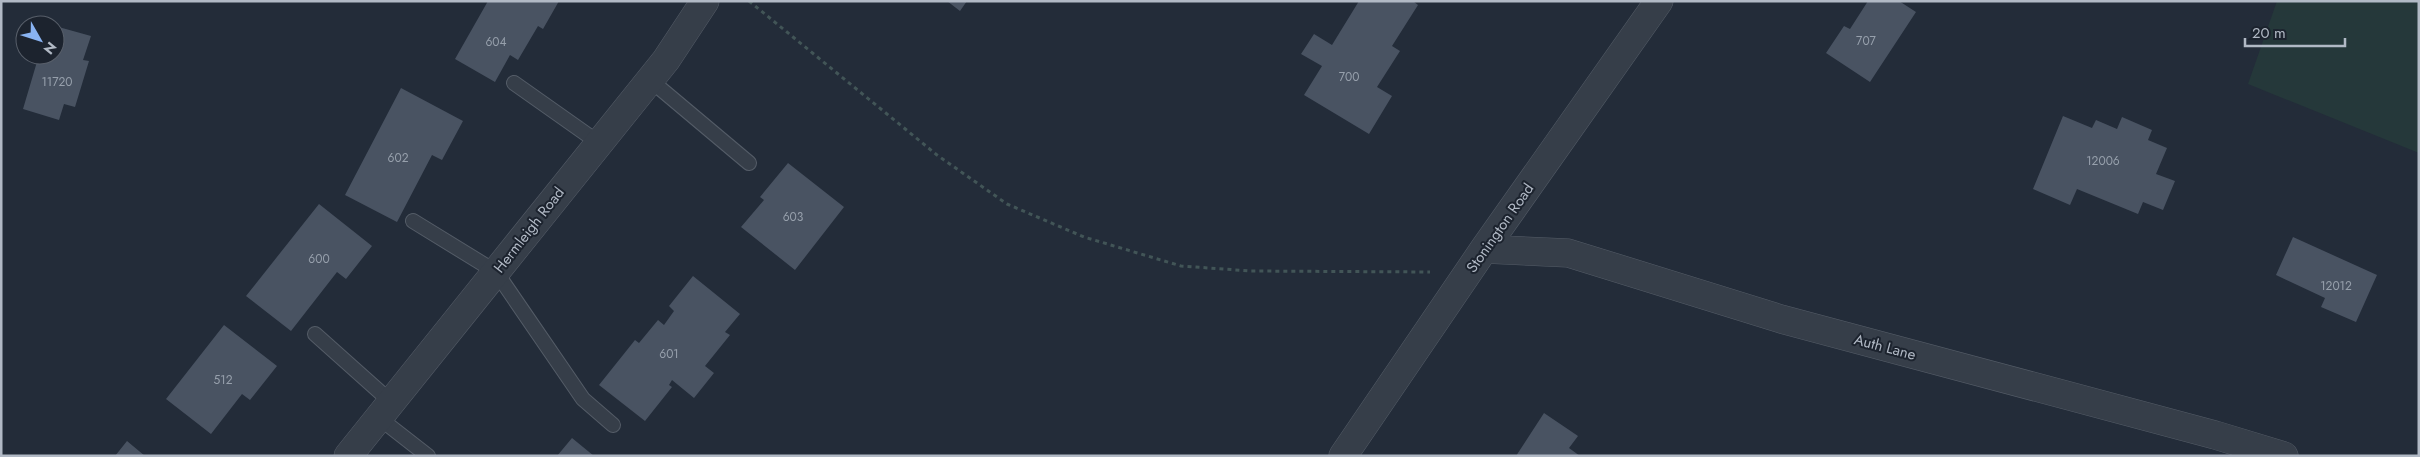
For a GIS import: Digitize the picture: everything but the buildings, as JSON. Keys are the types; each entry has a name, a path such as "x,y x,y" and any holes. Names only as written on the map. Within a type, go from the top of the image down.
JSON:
{"street":[{"name":"Hermleigh Road","path":"348,456 666,60 705,1"},
{"name":"Stonington Road","path":"1343,456 1477,260 1659,1"},
{"name":"Auth Lane","path":"1477,260 1568,254 1781,319 2213,446 2284,456"}],"lane":[{"path":"649,79 749,162"},
{"path":"514,83 598,143"},
{"path":"413,221 496,272 583,399 613,425"},
{"path":"314,334 428,456"}],"path":[{"path":"750,1 937,155 1007,204 1084,237 1181,266 1251,271 1477,260"}],"shaded area":[{"path":"2277,1 2419,1 2419,153 2248,84"}]}
